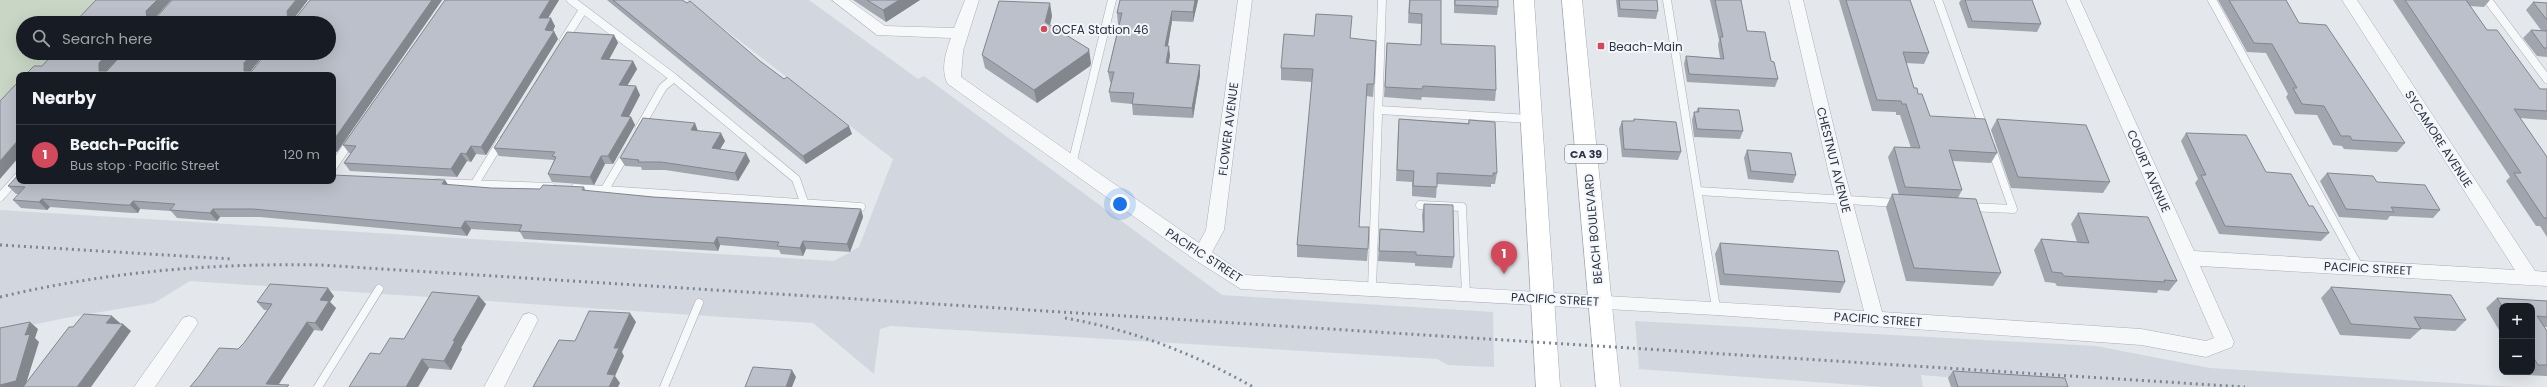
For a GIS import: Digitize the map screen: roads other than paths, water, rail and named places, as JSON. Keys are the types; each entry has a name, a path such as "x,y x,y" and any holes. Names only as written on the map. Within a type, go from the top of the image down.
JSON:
{"main road":[{"path":"1524,0 1548,387"},
{"name":"BEACH BOULEVARD","path":"1572,0 1608,387"}],"street":[{"path":"839,0 882,30 962,33 972,0"},
{"name":"FLOWER AVENUE","path":"1201,255 1215,230 1245,0"},
{"name":"CHESTNUT AVENUE","path":"1796,0 1844,200 1875,319"},
{"name":"COURT AVENUE","path":"2073,0 2225,342"},
{"name":"SYCAMORE AVENUE","path":"2349,0 2538,279"},
{"name":"PACIFIC STREET","path":"962,33 952,72 954,80 1241,282 1716,308 2141,336 2206,349 2225,342"},
{"name":"PACIFIC STREET","path":"2188,258 2359,267 2538,279"},
{"path":"494,387 529,320"},
{"path":"144,387 190,323"}],"lane":[{"path":"571,0 674,78 796,179 804,202"},
{"path":"1072,164 1112,0"},
{"path":"1372,289 1382,0"},
{"path":"1667,0 1716,308"},
{"path":"1938,0 2014,209 1960,206"},
{"path":"2212,0 2359,267"},
{"path":"2488,0 2547,79"},
{"path":"558,50 583,10"},
{"path":"606,189 663,87 674,78"},
{"path":"1379,110 1532,119"},
{"path":"474,185 507,131"},
{"path":"336,162 355,134"},
{"path":"0,197 16,179"},
{"path":"427,182 606,189 861,206"},
{"path":"1698,191 1906,203"},
{"path":"1420,205 1462,207 1466,294"},
{"path":"318,387 379,289"},
{"path":"664,387 699,303"}],"railway":[{"path":"0,245 232,259"},
{"path":"0,297 40,288 119,275 239,266 320,265 2245,387"},
{"path":"1065,318 1115,329 1162,344 1185,353 1253,387"}],"place":[{"name":"OCFA Station 46","path":"1044,29"},
{"name":"Beach-Main","path":"1601,46"},
{"name":"Beach-Pacific","path":"1504,274"}]}
